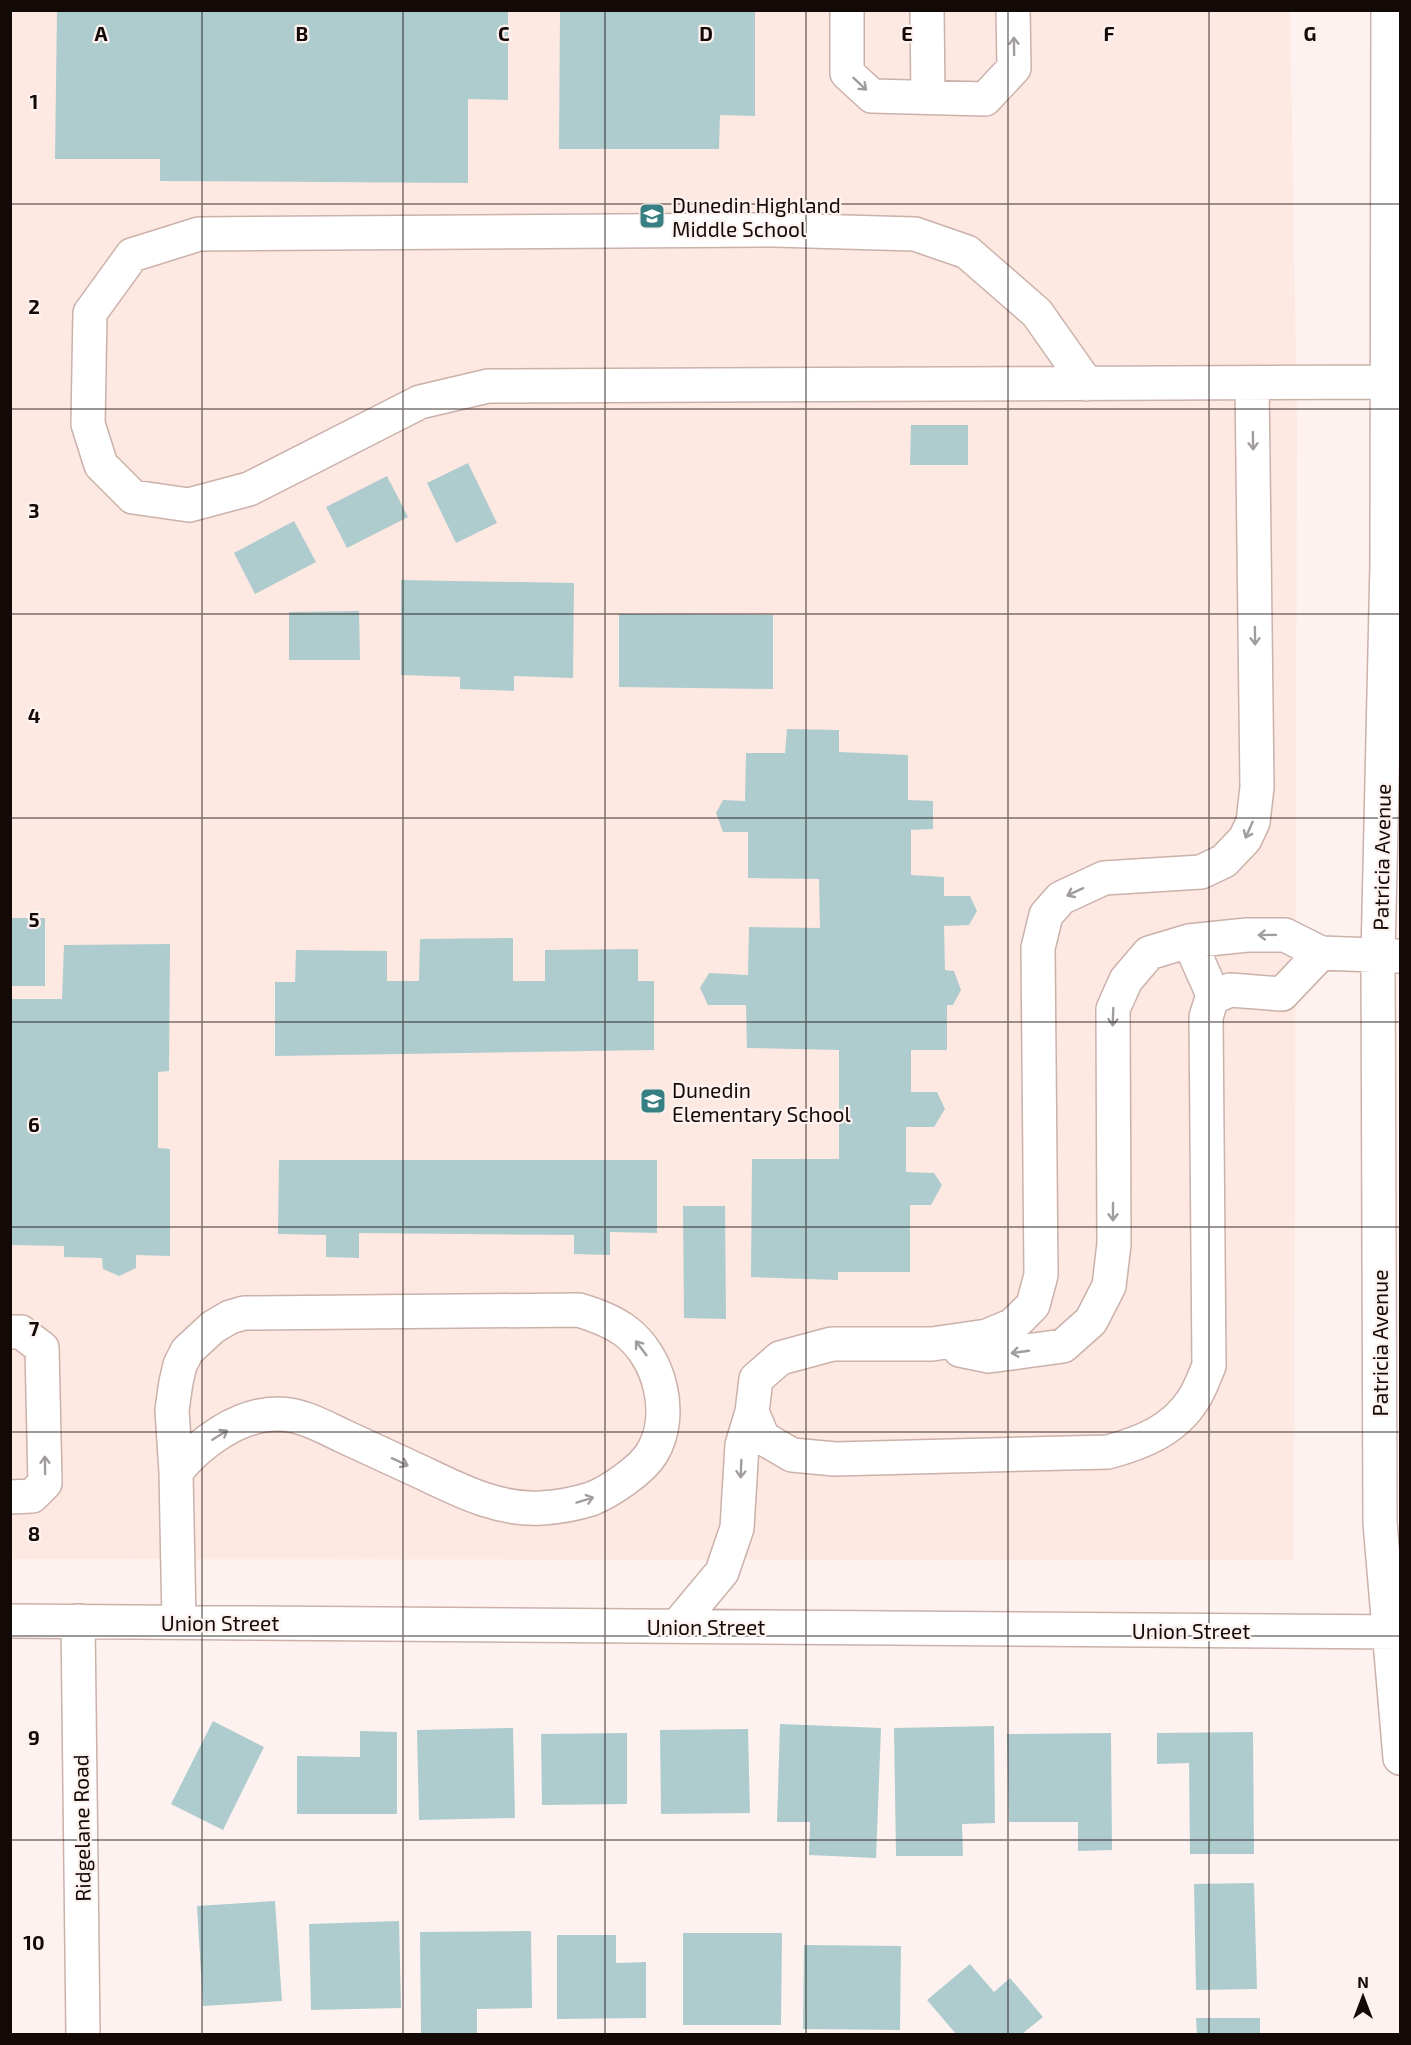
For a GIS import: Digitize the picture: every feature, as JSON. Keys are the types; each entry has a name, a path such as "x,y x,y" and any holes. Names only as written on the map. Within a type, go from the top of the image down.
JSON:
{"street":[{"path":"847,10 847,73 872,96 985,99 1014,68 1013,10"},
{"path":"927,10 928,97"},
{"name":"Patricia Avenue","path":"1388,10 1388,382 1394,459 1394,562 1380,1522 1395,1632 1401,1758"},
{"path":"1088,384 1037,313 968,252 915,234 774,230 200,234 132,255 90,313 88,424 101,465 133,497 189,505 249,489 420,402 488,386 1088,384 1388,382"},
{"path":"677,1626 722,1572 737,1528 742,1445 752,1412 756,1379 780,1358 832,1344 932,1344 987,1336 1013,1325 1033,1305 1041,1275 1038,948 1046,915 1061,898 1104,878 1200,872 1224,861 1245,839 1253,822 1257,787 1252,383"},
{"path":"932,1344 989,1356 1063,1346 1091,1321 1110,1286 1114,1244 1113,1009 1126,980 1149,953 1190,941 1247,935 1285,935 1321,953 1390,956"},
{"path":"1190,941 1214,997"},
{"path":"752,1412 764,1438 792,1455 835,1459 1108,1452 1141,1443 1173,1425 1193,1400 1209,1366 1206,1017 1212,998 1230,990 1282,994 1321,953"},
{"path":"176,1472 204,1445 241,1421 261,1415 281,1413 298,1417 338,1433 460,1491 496,1504 519,1508 562,1506 592,1498 640,1467 652,1453 662,1419 663,1404 660,1385 654,1367 640,1346 626,1331 606,1319 579,1310 244,1313 230,1317 213,1327 187,1352 180,1365 176,1382 172,1410 176,1472 178,1622"},
{"path":"10,1332 21,1332 42,1348 45,1483 32,1496 10,1497"},
{"name":"Union Street","path":"10,1620 1395,1632"},
{"name":"Ridgelane Road","path":"78,1621 83,2034"}],"shaded area":[{"name":"Dunedin Elementary School","path":"11,11 1290,11 1297,422 1294,1560 11,1559"}],"building":[{"path":"57,10 508,10 508,100 468,99 468,183 160,181 160,159 55,159"},
{"path":"560,10 755,10 755,116 720,115 719,149 559,149"},
{"path":"911,425 968,425 968,465 910,465"},
{"path":"468,463 497,523 456,543 427,483"},
{"path":"387,476 408,517 347,548 326,507"},
{"path":"294,521 316,562 255,594 234,553"},
{"path":"401,580 574,583 573,678 514,676 514,691 460,689 460,677 401,675"},
{"path":"359,611 360,660 289,660 289,612"},
{"path":"619,614 773,615 773,689 619,687"},
{"path":"787,729 839,730 839,752 908,755 908,800 933,801 933,829 911,830 911,875 944,877 944,896 970,896 977,911 969,925 944,926 945,970 954,971 961,990 953,1005 947,1005 947,1050 911,1050 911,1092 937,1092 945,1109 934,1127 906,1127 906,1172 934,1173 942,1185 931,1205 910,1205 910,1272 838,1272 838,1280 751,1277 752,1159 839,1159 839,1050 747,1048 746,1005 708,1005 700,988 709,973 748,975 749,927 820,928 819,879 748,878 748,832 723,832 716,813 723,800 745,801 746,753 785,753"},
{"path":"10,918 45,918 45,986 10,986"},
{"path":"513,938 513,981 545,981 545,950 638,949 638,981 654,981 654,1050 275,1056 275,982 295,982 296,950 387,951 387,981 419,981 420,939"},
{"path":"170,944 169,1071 158,1072 158,1148 170,1149 170,1256 136,1255 136,1268 119,1276 103,1269 102,1258 64,1257 64,1246 10,1245 10,999 62,999 64,945"},
{"path":"279,1160 657,1160 657,1233 610,1232 610,1255 574,1254 574,1235 359,1233 359,1258 326,1257 326,1235 278,1234"},
{"path":"683,1206 725,1206 726,1319 684,1318"},
{"path":"213,1721 264,1747 223,1830 171,1804"},
{"path":"780,1724 881,1728 876,1858 809,1855 810,1822 777,1822"},
{"path":"994,1726 995,1823 962,1824 963,1856 896,1856 894,1728"},
{"path":"513,1728 515,1818 419,1820 417,1730"},
{"path":"748,1729 750,1813 661,1814 660,1730"},
{"path":"360,1731 397,1732 397,1814 297,1814 297,1756 360,1757"},
{"path":"1253,1732 1254,1854 1190,1854 1189,1763 1157,1764 1157,1733"},
{"path":"627,1733 627,1804 542,1805 541,1734"},
{"path":"1111,1733 1112,1850 1078,1851 1078,1822 1009,1822 1007,1734"},
{"path":"1254,1883 1257,1989 1196,1990 1194,1884"},
{"path":"275,1901 282,2001 203,2006 197,1906"},
{"path":"399,1921 401,2008 311,2010 309,1924"},
{"path":"531,1931 532,2008 477,2009 477,2034 421,2034 420,1932"},
{"path":"683,1933 782,1933 781,2025 683,2025"},
{"path":"557,1935 616,1935 616,1963 646,1962 646,2018 557,2019"},
{"path":"804,1945 901,1946 900,2030 803,2029"},
{"path":"970,1964 994,1992 1010,1978 1043,2017 1022,2034 956,2034 927,2000"},
{"path":"1196,2018 1260,2018 1260,2034 1197,2034"}],"place":[{"name":"Dunedin Highland Middle School","path":"652,216"},
{"name":"Dunedin Elementary School","path":"653,1101"}]}
